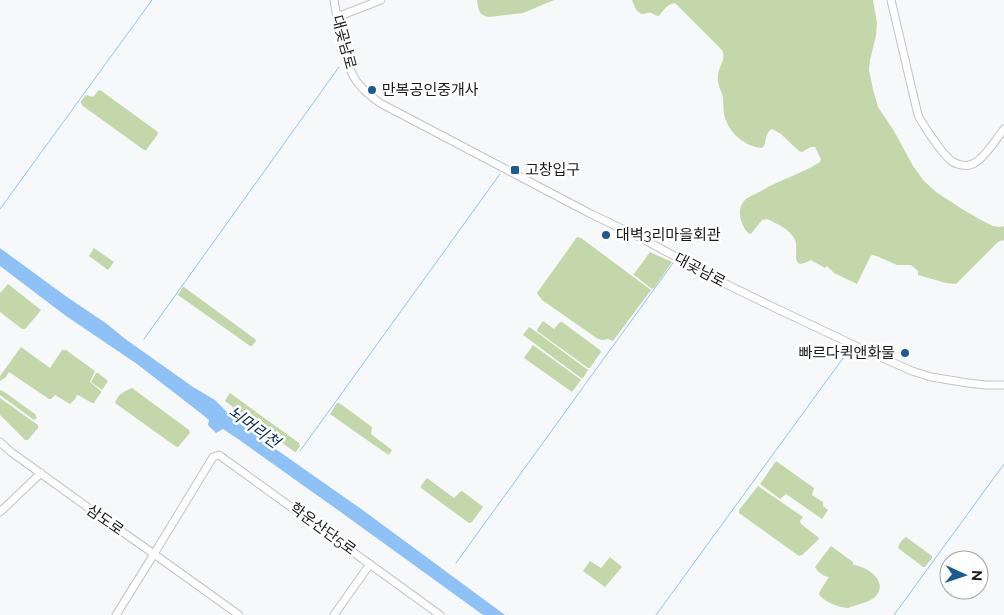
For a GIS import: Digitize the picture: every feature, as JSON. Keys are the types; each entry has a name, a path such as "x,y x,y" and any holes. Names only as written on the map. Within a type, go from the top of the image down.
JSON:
{"street":[{"name":"대곶남로","path":"334,0 348,65 354,78 365,92 388,108 591,214 641,238 728,285 876,355 921,374 945,380 986,385 1004,385"},
{"path":"337,17 381,0"},
{"path":"891,0 918,115 946,155 953,162 962,165 966,166 975,163 983,156 1004,129"},
{"name":"삼도로","path":"0,442 11,452 239,615"},
{"name":"학운산단5로","path":"154,554 214,456 221,455 440,615"},
{"path":"0,512 41,473"},
{"path":"116,615 154,554"},
{"path":"334,615 370,564"}],"green space":[{"path":"477,0 554,0 523,13 489,17 481,13"},
{"path":"632,0 873,0 877,23 869,70 878,107 924,181 936,192 981,220 993,226 1004,226 1004,240 997,243 956,284 918,275 918,271 911,265 897,265 872,255 857,284 834,273 827,266 825,268 811,260 799,263 796,258 796,242 794,238 786,229 778,224 767,219 762,220 751,234 748,233 743,226 740,213 740,209 746,199 813,166 820,162 821,159 815,147 802,152 799,151 781,134 772,129 767,134 762,148 755,147 737,137 726,121 723,96 718,83 718,72 723,60 722,50 675,3 667,6 657,16 638,12"},
{"path":"100,90 158,132 146,150 83,106 81,101 86,95 93,97"},
{"path":"577,237 581,238 651,290 613,341 598,339 542,300 537,293"},
{"path":"94,248 114,262 108,270 89,256"},
{"path":"650,252 672,262 652,289 634,275"},
{"path":"8,284 41,310 25,329 22,329 0,312 0,293"},
{"path":"183,287 256,341 250,346 178,295"},
{"path":"543,321 554,329 562,322 600,350 601,352 590,368 537,331"},
{"path":"529,327 588,370 583,378 523,335"},
{"path":"533,345 581,380 572,392 524,358"},
{"path":"21,347 50,368 62,350 66,350 95,371 90,382 101,393 94,403 78,395 70,404 55,395 49,399 9,372 0,381 0,376"},
{"path":"96,373 108,381 102,390 91,382"},
{"path":"132,388 189,430 190,433 178,447 115,403 121,394"},
{"path":"0,390 35,414 37,418 34,420 0,395"},
{"path":"230,393 299,443 300,446 296,452 225,401"},
{"path":"0,398 38,425 38,428 28,440 25,440 0,415"},
{"path":"337,403 372,427 371,434 392,450 389,455 330,414"},
{"path":"776,461 814,488 812,495 823,502 823,506 828,510 822,519 786,494 780,499 760,484"},
{"path":"427,478 454,498 462,491 483,507 472,522 469,523 421,488"},
{"path":"758,486 803,517 800,521 801,524 819,538 802,555 799,556 739,513 739,510"},
{"path":"906,537 932,556 925,567 898,548"},
{"path":"831,546 853,562 853,565 864,568 875,576 880,586 873,599 848,608 832,604 819,595 829,577 821,574 815,567"},
{"path":"610,557 622,567 605,587 583,571 590,561 601,568"}],"water":[{"path":"0,248 193,387 215,400 230,415 260,438 364,511 505,615 483,615 238,439 223,429 216,433 208,425 209,420 203,415 137,364 66,316 0,266"}],"waterway":[{"path":"0,209 152,0"},
{"path":"144,339 339,67"},
{"path":"300,451 500,174"},
{"path":"456,563 673,263"},
{"path":"656,615 849,350"},
{"path":"894,615 1004,464"}],"place":[{"name":"만복공인중개사","path":"372,90"},
{"name":"고창입구","path":"515,170"},
{"name":"대벽3리마을회관","path":"606,235"},
{"name":"빠르다퀵앤화물","path":"905,353"}],"water label":[{"name":"뇌머리천","path":"254,427"}]}
